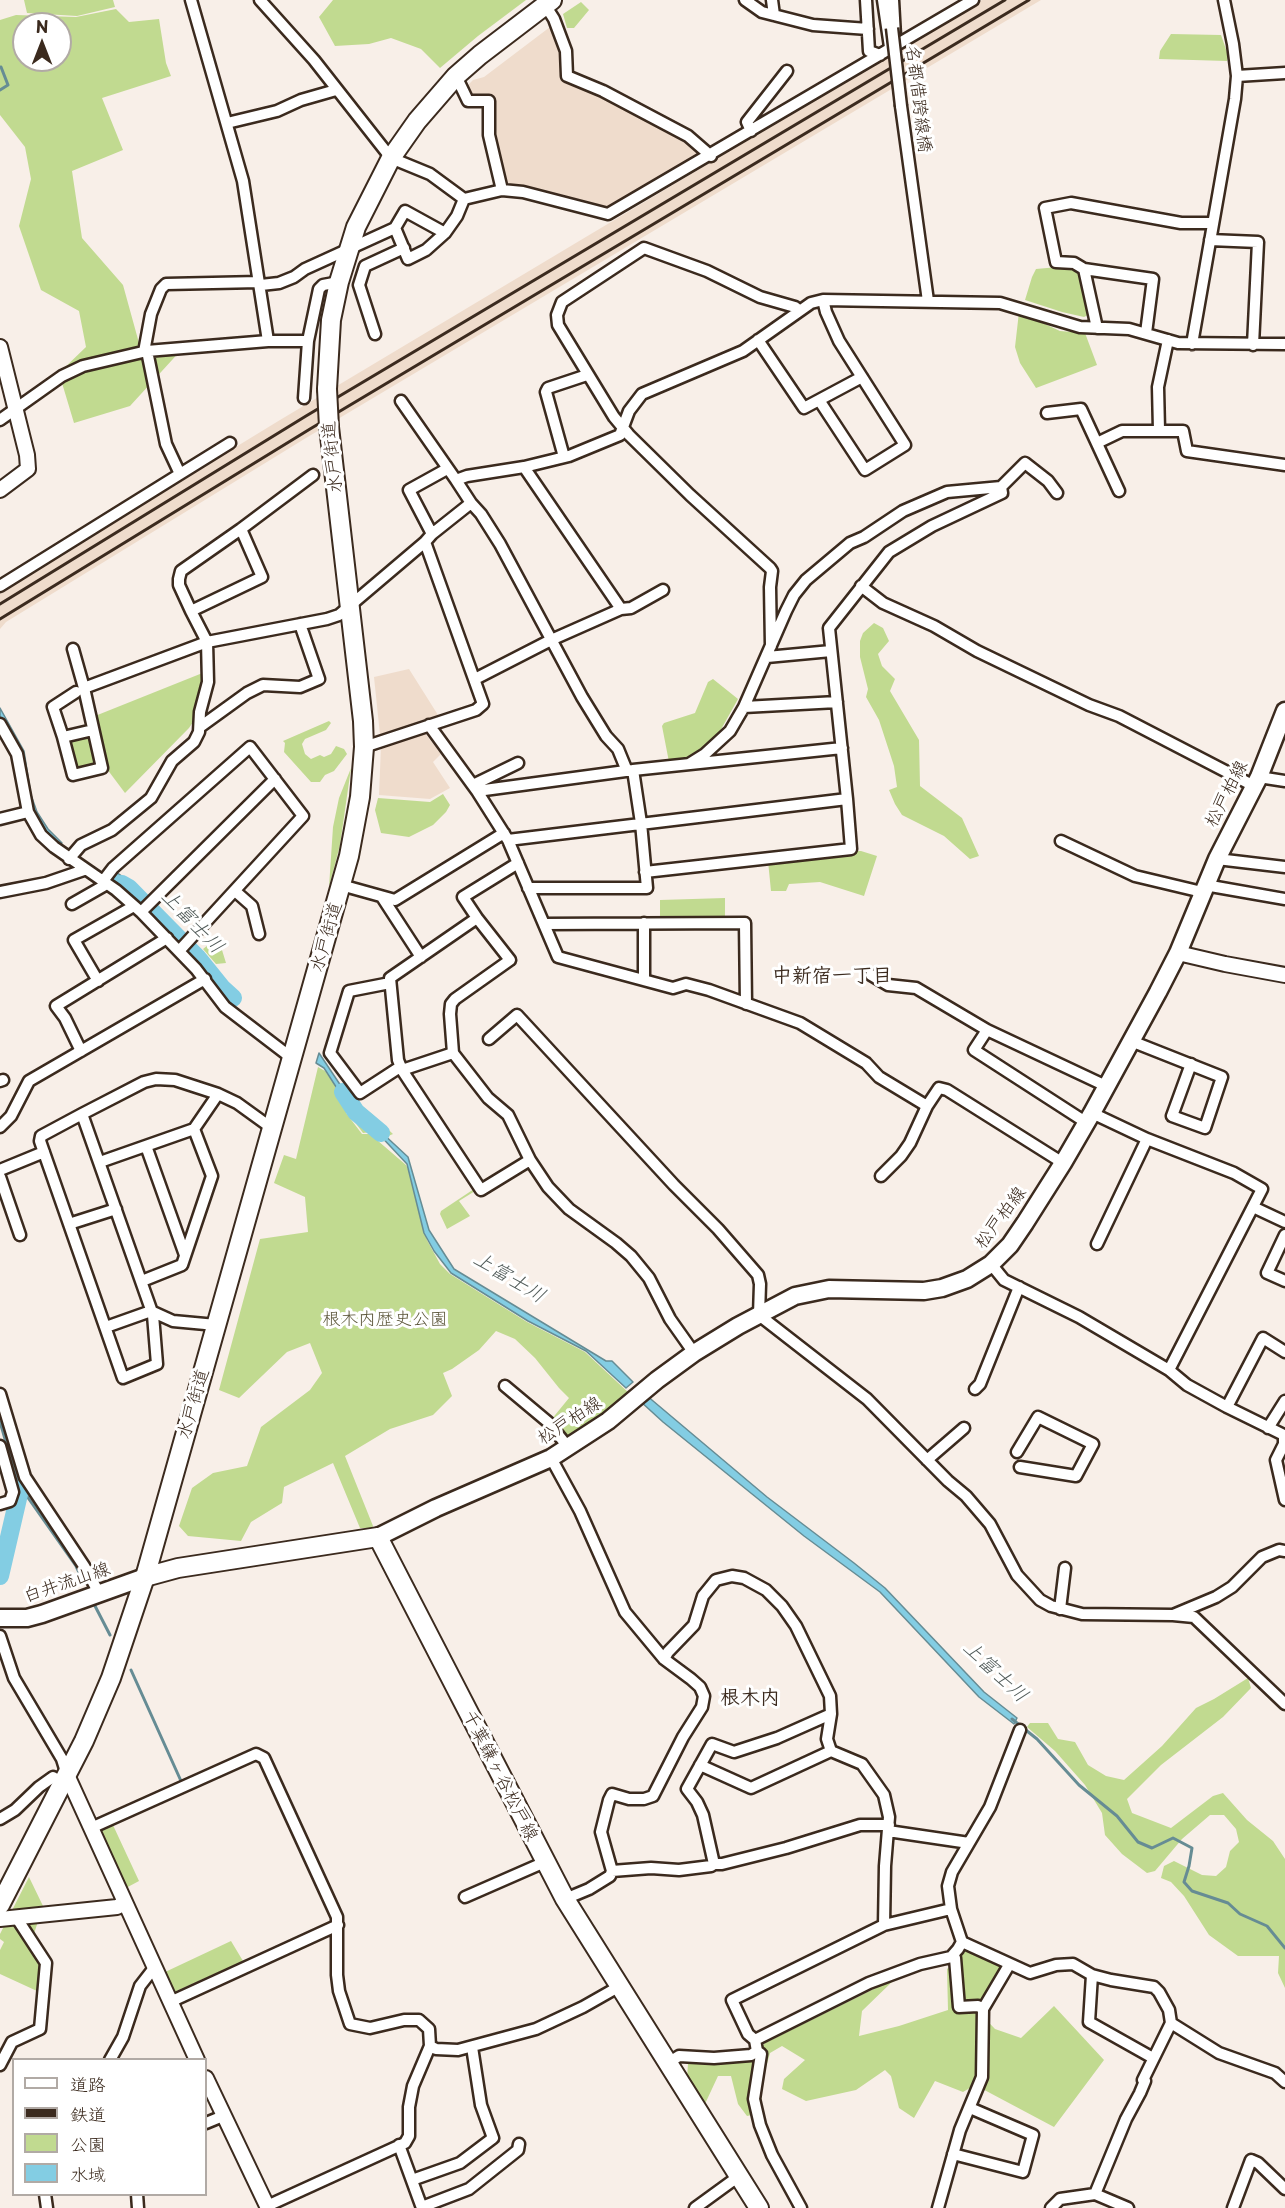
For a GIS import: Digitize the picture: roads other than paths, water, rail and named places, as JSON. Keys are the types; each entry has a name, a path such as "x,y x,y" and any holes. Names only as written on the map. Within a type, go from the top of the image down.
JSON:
{"main road":[{"name":"水戸街道","path":"0,1905 84,1741 111,1678 145,1577 293,1059 355,828 364,747 360,686 329,427 327,389 330,329 348,249 365,207 391,158 422,114 456,76 480,55 549,3"},
{"name":"松戸柏線","path":"378,1537 436,1508 551,1458 608,1421 694,1353 795,1296 812,1291 848,1288 924,1291 942,1288 967,1279 992,1264 1010,1245 1025,1223 1090,1118 1178,953 1203,889 1257,782 1285,711"},
{"path":"145,1577 178,1568 378,1537"},
{"name":"千葉鎌ヶ谷松戸線","path":"378,1537 565,1899 759,2208"},
{"name":"白井流山線","path":"0,1618 27,1618 145,1577"}],"street":[{"path":"191,0 243,181 268,341"},
{"path":"260,0 314,60 391,158 430,174 464,199 502,190 523,192 608,214 711,156 968,1"},
{"path":"745,0 762,12 774,15 813,24 868,29"},
{"path":"772,0 774,15"},
{"path":"866,0 869,51 880,55"},
{"path":"883,0 893,47"},
{"path":"891,0 893,47"},
{"name":"名都借跨線橋","path":"891,0 928,301"},
{"path":"1192,344 1235,99 1237,76 1224,0"},
{"path":"549,3 566,51 567,76 603,91 688,136 711,156"},
{"path":"751,131 747,122 786,71"},
{"path":"1237,76 1285,73"},
{"path":"456,76 468,101 489,101 489,135 502,190"},
{"path":"226,123 277,111 301,100 336,90"},
{"path":"395,228 408,259 426,250 445,233 457,216 464,199"},
{"path":"1146,333 1153,279 1084,269 1074,262 1056,262 1045,207 1071,203 1181,223 1213,223"},
{"path":"180,474 166,444 145,351 151,314 161,289 166,284 279,283 395,228 405,211 445,233"},
{"path":"1210,240 1258,242 1253,345"},
{"path":"375,334 360,285 364,266 404,248"},
{"path":"769,652 772,571 629,435 624,426 614,417 587,375 558,325 557,315 562,302 644,248 707,271 760,297 799,310"},
{"path":"1084,269 1097,328"},
{"path":"304,398 308,341 319,289 323,285 339,282"},
{"path":"819,400 865,470 905,445 839,341 826,312 824,300"},
{"path":"456,480 564,457 620,435 629,411 642,394 743,351 799,310 811,303 824,300 999,303 1080,327 1129,329 1192,344 1285,344"},
{"path":"758,340 804,408 862,377"},
{"path":"1159,430 1158,387 1168,340"},
{"path":"0,420 62,376 83,366 145,351 268,341 308,341"},
{"path":"0,347 27,455 28,470 0,490"},
{"path":"564,457 546,392 548,388 587,375"},
{"path":"401,401 471,503 482,514 582,697 606,736 618,749 630,771 641,823 646,888 528,888"},
{"path":"1047,413 1081,409 1119,491"},
{"path":"1096,443 1122,431 1183,430 1187,451 1285,465"},
{"path":"0,586 230,443"},
{"path":"687,766 705,754 730,731 744,707 794,595 806,580 850,543 864,537 897,514 947,492 1001,487 1025,463 1048,481 1057,493"},
{"path":"524,467 621,609"},
{"path":"364,747 476,710 483,704 429,538 409,490 447,469"},
{"path":"72,854 112,830 151,798 172,761 194,742 200,727 200,712 208,682 207,642 179,585 181,571 313,475"},
{"path":"645,873 850,849 842,748 828,627 889,552 932,526 1002,493 1001,487"},
{"path":"73,649 80,690 102,768 73,775 53,707 80,690 207,642 336,616 471,503"},
{"path":"191,611 262,577 241,529"},
{"path":"861,586 883,603 934,626 976,651 1089,705 1119,716 1257,782 1285,781"},
{"path":"475,679 551,640 621,609 632,608 663,590"},
{"path":"200,727 247,693 264,685 300,687 319,680 300,624"},
{"path":"769,652 831,651"},
{"path":"744,707 837,702"},
{"path":"0,724 17,754 28,812 41,835 72,854 84,870 105,882 137,909 179,951 225,1007 293,1059"},
{"path":"429,725 475,788 506,836 558,957 673,988 686,984 709,990 800,1023 866,1063 879,1077 927,1106"},
{"path":"63,737 93,730"},
{"path":"0,748 11,745"},
{"path":"72,904 105,882 114,868 250,747 303,816 179,951"},
{"path":"475,788 842,748"},
{"path":"475,788 518,763"},
{"path":"98,981 74,940 152,901 275,779"},
{"path":"341,885 395,900 506,836 847,800"},
{"path":"0,819 28,812"},
{"path":"1061,841 1135,876 1203,889 1285,899"},
{"path":"1217,859 1285,867"},
{"path":"518,864 463,897 510,960 451,1004 453,1053 488,1098 508,1114 530,1160 548,1187 569,1209 631,1256 649,1278 670,1319 694,1353"},
{"path":"0,892 46,883 84,870"},
{"path":"235,891 252,906 259,934"},
{"path":"382,897 421,957"},
{"path":"477,918 390,978 401,1069 482,1190 530,1160"},
{"path":"644,923 644,980"},
{"path":"544,924 745,923 746,1004"},
{"path":"81,1051 65,1018 56,1006 167,938"},
{"path":"1178,953 1285,975"},
{"path":"871,975 888,984 916,988 987,1030 1106,1086"},
{"path":"0,1127 10,1116 29,1081 205,980"},
{"path":"390,983 349,991 330,1053 360,1093 401,1069 453,1053"},
{"path":"489,1038 517,1015 674,1185 718,1229 758,1275 759,1315 867,1399 966,1496 983,1515 1010,1562 1029,1589 1040,1600 1060,1609 1093,1615 1194,1617 1285,1704"},
{"path":"987,1030 974,1050 1090,1118 1234,1173 1262,1189 1169,1370"},
{"path":"1131,1041 1222,1077 1205,1128 1172,1116 1191,1065"},
{"path":"82,1114 151,1311 157,1364 123,1378 40,1141 41,1136 82,1114 144,1083 156,1079 175,1080 218,1094 237,1103 273,1129"},
{"path":"881,1176 901,1156 910,1143 927,1106 939,1088 946,1090 1063,1163"},
{"path":"100,1162 194,1129 218,1094"},
{"path":"142,1281 182,1265 212,1176 194,1129"},
{"path":"1097,1244 1147,1139"},
{"path":"146,1146 185,1255"},
{"path":"0,1170 44,1152"},
{"path":"0,1177 20,1235"},
{"path":"1253,1207 1285,1222"},
{"path":"69,1224 116,1209"},
{"path":"1285,1235 1267,1273 1285,1281"},
{"path":"992,1264 1004,1280 1079,1317 1169,1370 1187,1385 1284,1435 1284,1444 1276,1460 1285,1500"},
{"path":"975,1389 980,1384 1019,1287"},
{"path":"106,1327 151,1311 173,1321 216,1325"},
{"path":"1227,1407 1263,1338 1285,1352"},
{"path":"505,1386 548,1422 568,1447"},
{"path":"0,1394 25,1477 84,1566 99,1593"},
{"path":"1268,1428 1285,1401"},
{"path":"1017,1452 1038,1417 1093,1444 1076,1476 1020,1467"},
{"path":"927,1460 964,1428"},
{"path":"0,1449 13,1492 10,1501 0,1504"},
{"path":"551,1458 580,1511 624,1612 664,1659 691,1678 704,1695 702,1707 683,1737 653,1796 637,1799 612,1794 601,1832 612,1871 610,1876 599,1884 565,1899"},
{"path":"1173,1615 1216,1597 1232,1587 1262,1557 1279,1550 1285,1551"},
{"path":"1060,1609 1065,1568"},
{"path":"664,1659 694,1625 708,1587 722,1577 744,1578 766,1590 789,1615 830,1696 831,1714 827,1736 831,1751"},
{"path":"0,1636 21,1692 62,1759 65,1779 91,1828 196,2058"},
{"path":"714,1864 703,1815 687,1789 712,1744 734,1752 777,1738 831,1714"},
{"path":"1020,1731 990,1807 952,1872 948,1887 951,1909 962,1942 1030,1973 1056,1965 1073,1964 1092,1975 1154,1987 1169,2010 1171,2023 1143,2079 1145,2081 1140,2093 1126,2119 1095,2194"},
{"path":"700,1765 751,1788 831,1751 850,1758 866,1768 884,1795 888,1810 884,1925"},
{"path":"91,1828 256,1754 264,1758 338,1917 337,1975 339,1991 350,2024 370,2028 404,2020 419,2020 429,2029 430,2046 413,2086 409,2107 409,2136 405,2143 268,2207 207,2080"},
{"path":"0,1819 15,1810 53,1777 65,1779"},
{"path":"612,1871 678,1869 722,1864 786,1848 860,1825 969,1843"},
{"path":"465,1897 545,1862"},
{"path":"0,1919 117,1907 125,1903"},
{"path":"801,2208 772,2155 760,2125 754,2099 761,2054 748,2034 732,2000 884,1925 951,1909"},
{"path":"16,1917 53,1972"},
{"path":"170,2002 338,1925"},
{"path":"668,2063 679,2056 714,2058 751,2055 756,2046 868,1983 953,1955 962,1942"},
{"path":"953,1955 959,2007 978,2006 983,2009"},
{"path":"0,2065 12,2042 40,2029 46,1963"},
{"path":"938,2208 960,2130 982,2078 983,2009 1009,1965"},
{"path":"111,2058 123,2037 140,1986 154,1968"},
{"path":"1092,1975 1089,2022 1153,2058"},
{"path":"430,2046 448,2050 472,2047 547,2025 620,1986"},
{"path":"1171,2023 1219,2053 1275,2073 1285,2082"},
{"path":"412,2180 460,2163 493,2138 481,2106 472,2047"},
{"path":"953,2154 1023,2172 1033,2135 970,2108"},
{"path":"207,2123 223,2116"},
{"path":"399,2145 422,2208 469,2189 518,2150 519,2144"},
{"path":"1233,2208 1251,2160 1258,2163 1285,2190"},
{"path":"695,2208 739,2176"},
{"path":"1051,2208 1060,2199 1095,2194 1122,2207"}],"water":[{"path":"0,708 24,751 31,795 37,812 48,829 62,843 58,846 33,814 21,753 0,718"},
{"path":"116,872 144,895 137,902 111,880"},
{"path":"153,904 183,935 177,941 147,910"},
{"path":"191,945 209,962 234,993 227,999 186,950"},
{"path":"319,1053 355,1107 361,1109 354,1115 324,1068 316,1063"},
{"path":"365,1117 408,1157 429,1230 454,1269 606,1361 612,1361 633,1382 626,1388 586,1351 528,1321 451,1273 424,1233 407,1164 375,1130 362,1120"},
{"path":"646,1395 767,1497 885,1588 984,1692 1017,1718 1014,1724 979,1697 880,1592 804,1536 663,1422 640,1401"}],"waterway":[{"path":"0,90 8,85 1,67"},
{"name":"上富士川","path":"122,884 129,888 197,957 233,998"},
{"name":"上富士川","path":"343,1092 356,1112 381,1133"},
{"path":"0,1422 20,1490 24,1492 76,1566 84,1583"},
{"path":"0,1576 20,1490"},
{"path":"94,1604 110,1635"},
{"path":"131,1670 181,1781"},
{"name":"上富士川","path":"1012,1719 1037,1739 1079,1785 1117,1816 1138,1842 1152,1848 1173,1838 1192,1848 1184,1882 1192,1891 1228,1903 1240,1914 1267,1926 1285,1948"}],"railway":[{"path":"0,604 306,416 1005,0"},
{"path":"0,619 310,429 1029,0"}],"district":[{"name":"中新宿一丁目","path":"832,976"},
{"name":"根木内","path":"750,1698"}],"park label":[{"name":"根木内歴史公園","path":"385,1320"}]}
